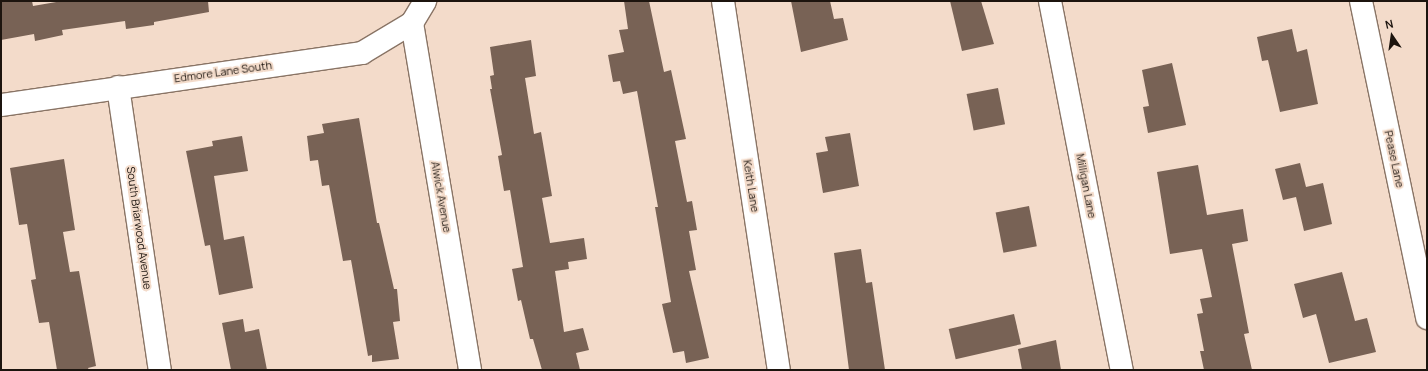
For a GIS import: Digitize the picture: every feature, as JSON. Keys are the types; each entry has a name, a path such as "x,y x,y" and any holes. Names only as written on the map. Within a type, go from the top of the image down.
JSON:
{"street":[{"name":"Edmore Lane South","path":"1,105 362,53 412,23 425,1"},
{"name":"Keith Lane","path":"723,1 779,370"},
{"name":"Milligan Lane","path":"1050,1 1122,370"},
{"name":"Pease Lane","path":"1361,1 1427,318"},
{"name":"Alwick Avenue","path":"412,23 470,370"},
{"name":"South Briarwood Avenue","path":"118,87 160,370"}],"building":[{"path":"1,1 32,1 33,6 62,1 208,1 209,12 154,22 154,25 126,29 125,21 62,30 63,35 35,41 34,34 1,40"},
{"path":"624,1 649,1 664,72 671,70 686,139 675,141 687,202 692,201 697,230 689,231 696,270 689,271 709,358 686,363 684,351 673,353 662,304 671,302 655,207 658,207 637,91 623,94 620,81 613,82 608,55 624,52 619,30 628,29"},
{"path":"791,1 830,1 834,19 843,18 848,40 801,52"},
{"path":"950,1 981,1 994,44 962,51"},
{"path":"1292,29 1297,52 1307,49 1318,104 1280,112 1268,60 1262,61 1257,37"},
{"path":"531,40 536,76 525,78 534,134 541,132 552,196 542,198 550,243 584,238 587,259 568,262 569,269 555,271 564,332 583,328 589,350 576,353 580,370 542,370 533,339 530,339 521,300 518,301 512,269 523,267 510,190 504,191 498,156 502,155 490,89 492,89 490,76 494,75 490,47"},
{"path":"1172,63 1186,125 1148,133 1143,107 1149,106 1142,70"},
{"path":"998,88 1005,124 974,130 967,94"},
{"path":"359,118 377,223 379,223 394,289 397,289 400,321 393,322 399,359 372,362 372,355 368,356 351,260 343,261 329,185 322,186 318,160 310,161 307,136 324,133 322,124"},
{"path":"850,133 859,186 823,193 816,153 828,151 825,137"},
{"path":"242,136 248,171 214,176 224,240 244,236 253,288 219,295 210,245 205,246 186,151 213,146 212,141"},
{"path":"64,159 75,230 63,232 70,272 79,271 96,366 88,368 89,370 57,370 49,322 39,323 31,280 36,279 27,224 19,225 10,168"},
{"path":"1300,163 1306,187 1323,183 1332,224 1304,231 1296,197 1283,200 1275,169"},
{"path":"1198,165 1207,215 1243,209 1248,241 1232,244 1249,333 1244,334 1252,370 1204,370 1200,351 1204,351 1197,314 1203,313 1200,299 1212,297 1202,249 1170,254 1157,172"},
{"path":"1029,206 1037,246 1003,253 996,212"},
{"path":"861,249 866,283 872,282 885,370 849,370 834,253"},
{"path":"1342,272 1355,321 1367,318 1376,352 1329,363 1316,314 1303,318 1294,284"},
{"path":"1014,314 1021,344 956,359 949,329"},
{"path":"243,319 245,332 259,329 267,370 231,370 222,323"},
{"path":"1056,340 1061,370 1022,370 1018,349"}]}
